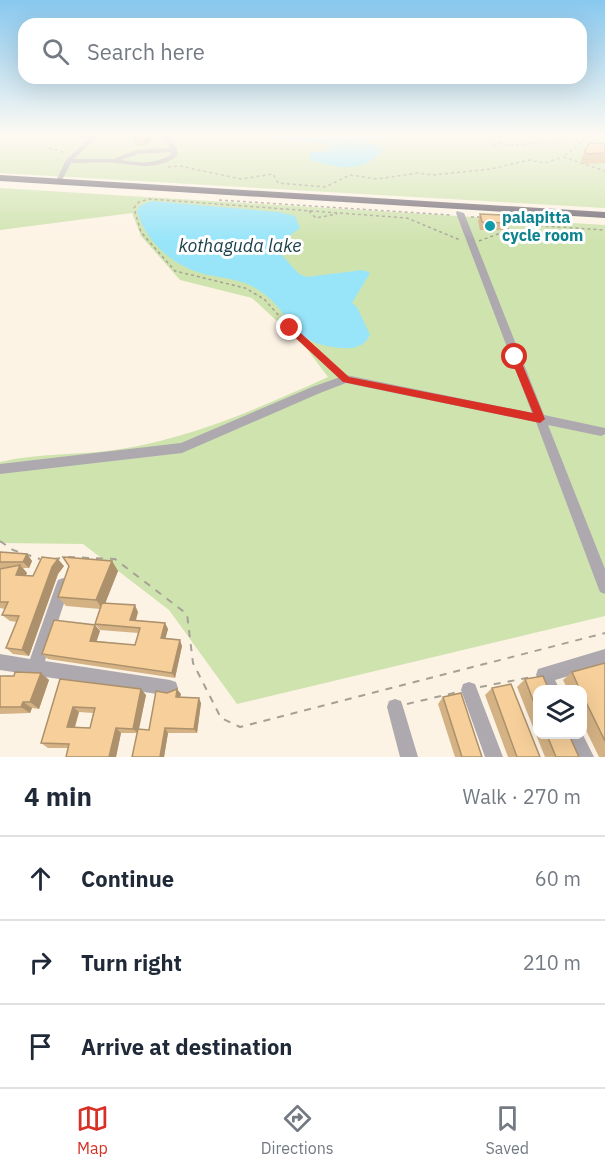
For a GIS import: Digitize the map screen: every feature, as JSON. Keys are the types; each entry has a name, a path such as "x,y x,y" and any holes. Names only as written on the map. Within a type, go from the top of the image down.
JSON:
{"main road":[{"path":"0,180 605,218"},
{"path":"0,180 461,215 605,218"},
{"path":"63,183 82,187"}],"street":[{"path":"63,183 66,171"},
{"path":"461,215 605,587"},
{"path":"0,469 182,448 316,390 346,380 601,431"},
{"path":"35,667 67,575"},
{"path":"548,682 605,657"},
{"path":"0,662 170,688"},
{"path":"470,690 494,757"},
{"path":"395,707 409,757"},
{"path":"576,739 585,757"}],"path":[{"path":"203,171 241,180 273,174 278,183 325,187 350,175 377,179 418,173 433,175 469,171"},
{"path":"143,195 485,217"},
{"path":"346,380 290,328 264,299 245,288 175,271 141,232 134,208 139,202 149,199 407,219 471,244 506,231 511,224 605,230"},
{"path":"308,211 316,218 338,213"},
{"path":"497,218 569,221"},
{"path":"0,541 13,550 42,560 87,555 118,560 169,604 187,614 193,663 221,718 240,727 605,633"},
{"path":"395,707 470,690 548,682"}],"green space":[{"path":"605,171 605,208 0,173"},
{"path":"0,188 605,225 605,616 237,704 169,610 83,544 0,543 0,462 127,448 180,436 230,419 328,377 306,348 252,298 180,280 141,236 132,213 0,230"}],"water":[{"name":"kothaguda lake","path":"151,201 278,212 295,216 300,228 280,243 279,252 299,274 307,277 363,270 370,273 352,303 357,307 370,335 368,339 352,348 325,346 312,341 293,326 269,298 252,286 184,267 155,243 141,223 137,211 140,206"}],"building":[{"path":"480,214 502,215 505,223 482,222"},
{"path":"0,552 27,554 23,562 0,562"},
{"path":"42,557 58,559 52,567 22,650 6,648 19,616 2,615 8,602 0,602 0,569 20,565 16,575 33,576"},
{"path":"63,557 112,561 96,600 58,597 69,566"},
{"path":"102,603 135,605 130,620 165,623 161,638 180,640 172,673 42,654 54,620 95,625 90,641 135,645 140,628 95,624"},
{"path":"605,663 605,741 587,704 587,685 578,685 572,672"},
{"path":"15,672 41,673 30,702 23,702 21,707 0,707 0,676 14,676"},
{"path":"543,676 547,685 533,685 533,700 525,679"},
{"path":"60,679 141,689 133,729 116,728 109,757 66,757 69,744 41,743","holes":["73,707 95,708 90,728 67,727"]},
{"path":"511,684 540,757 517,757 492,688"},
{"path":"177,689 176,697 199,698 194,729 165,728 160,757 132,757 138,729 149,730 156,691 167,693"},
{"path":"461,693 482,757 462,757 443,697"},
{"path":"549,739 571,739 579,757 556,757"}],"place":[{"name":"palapitta cycle room","path":"490,226"}],"route":[{"path":"290,328 346,380 540,419 515,357"}]}
